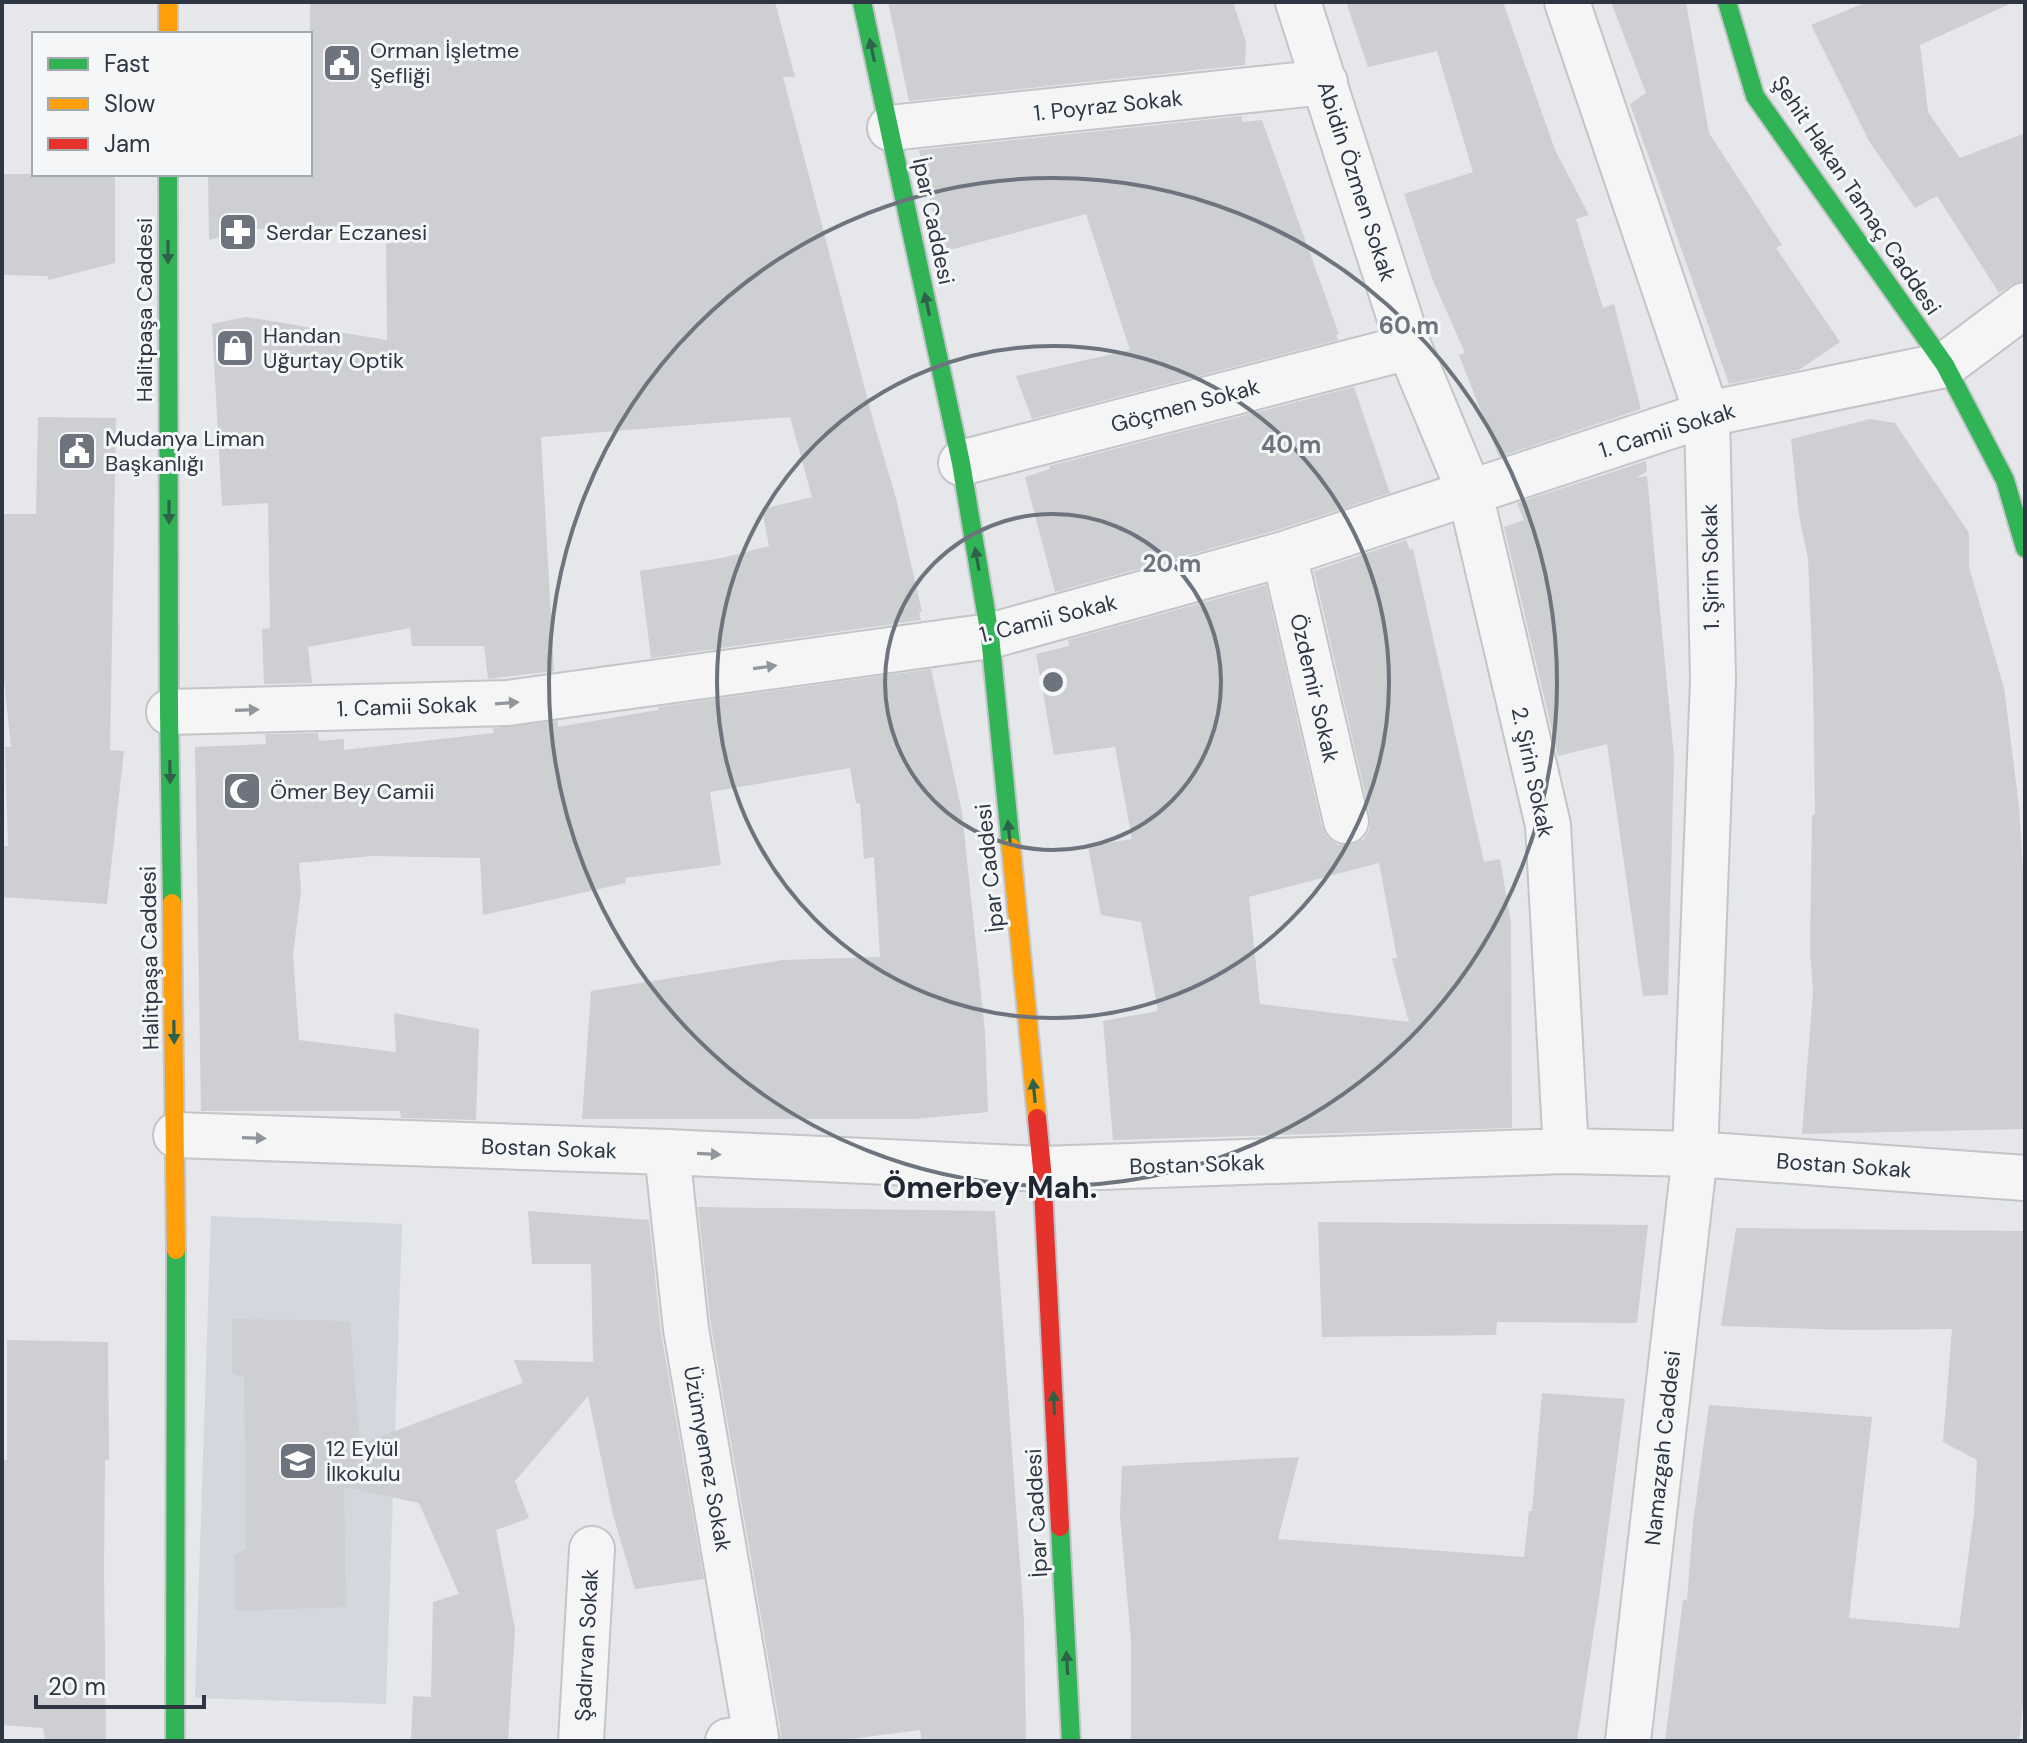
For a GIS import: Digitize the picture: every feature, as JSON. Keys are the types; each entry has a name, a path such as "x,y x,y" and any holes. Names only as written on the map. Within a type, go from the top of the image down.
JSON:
{"main road":[{"path":"168,2 168,32"},
{"name":"İpar Caddesi","path":"862,2 961,463 990,636 1042,1169 1071,1741"},
{"name":"Şehit Hakan Tamaç Caddesi","path":"1727,2 1755,96 1945,365 2005,480 2025,548"},
{"name":"Halitpaşa Caddesi","path":"168,176 169,712 176,1135 175,1741"}],"street":[{"name":"Abidin Özmen Sokak","path":"1298,2 1409,347 1470,493"},
{"name":"1. Şirin Sokak","path":"1567,2 1707,414 1713,679 1695,1154"},
{"name":"1. Poyraz Sokak","path":"890,128 1325,82"},
{"path":"1945,365 2025,305"},
{"name":"Göçmen Sokak","path":"961,463 1409,347"},
{"name":"1. Camii Sokak","path":"169,712 508,703 990,636 1284,554 1707,414 1945,365"},
{"name":"2. Şirin Sokak","path":"1470,493 1548,825 1566,1151"},
{"name":"Özdemir Sokak","path":"1284,554 1346,821"},
{"name":"Bostan Sokak","path":"176,1135 1042,1169 1566,1151 1695,1154 2025,1178"},
{"name":"Üzümyemez Sokak","path":"667,1152 686,1329 756,1737 728,1741"},
{"name":"Namazgah Caddesi","path":"1628,1741 1695,1154"},
{"name":"Şadırvan Sokak","path":"581,1741 592,1549"}],"shaded area":[{"name":"12 Eylül İlkokulu","path":"211,1216 402,1224 386,1704 195,1698"}],"building":[{"path":"310,2 775,2 795,77 783,77 896,498 922,612 919,612 921,620 651,658 640,571 722,558 769,546 762,509 812,497 790,417 541,437 554,671 488,679 484,646 412,646 410,628 308,647 312,683 264,684 262,629 270,628 268,503 222,506 212,324 246,317 387,340 386,225 251,229 209,240 208,176 312,176"},
{"path":"888,2 1233,2 1246,42 1245,65 909,101"},
{"path":"1346,2 1503,2 1555,150 1589,215 1576,219 1603,308 1614,304 1641,409 1499,457 1459,355 1465,353 1432,278 1404,194 1473,172 1437,51 1368,67"},
{"path":"1611,2 1686,2 1709,133 1782,245 1776,248 1840,342 1799,370 1729,384 1630,104 1646,93"},
{"path":"1867,2 2014,2 1920,45 1928,112 1960,158 2025,133 2025,280 1999,293 1937,196 1915,208 1869,141 1811,25"},
{"path":"1242,116 1242,122 1262,120 1339,334 1336,335 1338,340 1032,419 1016,376 1130,350 1086,214 942,252 919,150"},
{"path":"2,174 115,176 115,263 49,280 47,276 2,275"},
{"path":"1354,387 1390,493 1277,530 1055,592 1025,477 1050,469 1049,466"},
{"path":"38,417 116,418 110,750 124,751 107,904 2,897 2,846 8,846 5,747 11,747 2,660 2,514 36,514"},
{"path":"1870,419 1895,423 1969,533 1969,567 2004,688 2019,806 2025,904 2025,1129 1802,1134 1813,991 1810,952 1812,815 1815,814 1813,677 1808,559 1799,515 1791,439"},
{"path":"1646,461 1647,471 1636,478 1647,476 1674,756 1668,995 1643,996 1607,744 1558,756 1504,527 1524,520 1517,503"},
{"path":"1406,540 1410,550 1413,549 1484,862 1500,859 1511,923 1512,1128 1113,1140 1103,1021 1158,1011 1141,922 1101,915 1088,846 1132,839 1115,747 1054,755 1036,654 1069,646 1068,640 1266,585 1322,827 1327,837 1338,845 1352,845 1364,839 1370,829 1370,815 1314,571","holes":["1379,863 1397,958 1392,959 1409,1022 1260,1004 1249,897"]},
{"path":"931,669 962,812 985,1032 988,1112 914,1119 582,1119 591,991 783,960 880,957 874,857 864,859 860,804 856,803 850,768 710,792 721,865 625,878 626,883 483,915 480,858 371,856 299,863 301,891 293,955 299,1040 396,1052 394,1013 479,1029 476,1120 401,1118 400,1111 201,1111 195,747 266,744 265,734 318,733 319,741 344,739 344,750 494,733 493,728 558,721 558,727 658,710 658,707"},
{"path":"698,1207 995,1211 1024,1620 1026,1741 922,1741 920,1730 835,1741 780,1741 711,1326"},
{"path":"528,1211 649,1220 661,1333 704,1579 635,1589 613,1515 588,1396 515,1481 529,1518 496,1530 515,1629 508,1741 411,1741 413,1696 431,1697 433,1602 459,1594 419,1503 344,1487 346,1607 235,1611 234,1555 246,1549 244,1377 232,1373 232,1319 350,1321 360,1444 523,1383 514,1360 593,1362 591,1264 532,1264"},
{"path":"1318,1222 1648,1225 1637,1323 1497,1322 1496,1335 1322,1337"},
{"path":"1736,1228 2025,1231 2025,1685 2019,1741 1665,1741 1683,1600 1687,1600 1693,1523 1709,1405 1872,1417 1849,1618 1959,1628 1974,1513 1977,1460 1943,1442 1952,1329 1721,1326"},
{"path":"7,1340 108,1342 109,1460 105,1460 104,1572 106,1741 45,1741 43,1728 2,1725 2,1460 7,1460"},
{"path":"1542,1393 1625,1399 1577,1741 1131,1741 1131,1640 1120,1515 1122,1466 1299,1457 1278,1539 1524,1557 1529,1511 1532,1511"}],"traffic: fast":[{"path":"862,2 961,463 990,636 1011,847"},
{"path":"1727,2 1755,96 1945,365 2005,480 2025,548"},
{"path":"168,176 172,903"},
{"path":"175,1741 176,1250"},
{"path":"1060,1527 1071,1741"}],"traffic: slow":[{"path":"168,2 168,32"},
{"path":"1011,847 1037,1118"},
{"path":"172,903 176,1250"}],"traffic: jam":[{"path":"1037,1118 1060,1527"}],"place":[{"name":"Orman İşletme Şefliği","path":"342,63"},
{"name":"Serdar Eczanesi","path":"238,232"},
{"name":"Handan Uğurtay Optik","path":"235,348"},
{"name":"Mudanya Liman Başkanlığı","path":"77,451"},
{"name":"Ömer Bey Camii","path":"242,791"},
{"name":"12 Eylül İlkokulu","path":"298,1461"}],"district":[{"name":"Ömerbey Mah.","path":"990,1188"}]}
